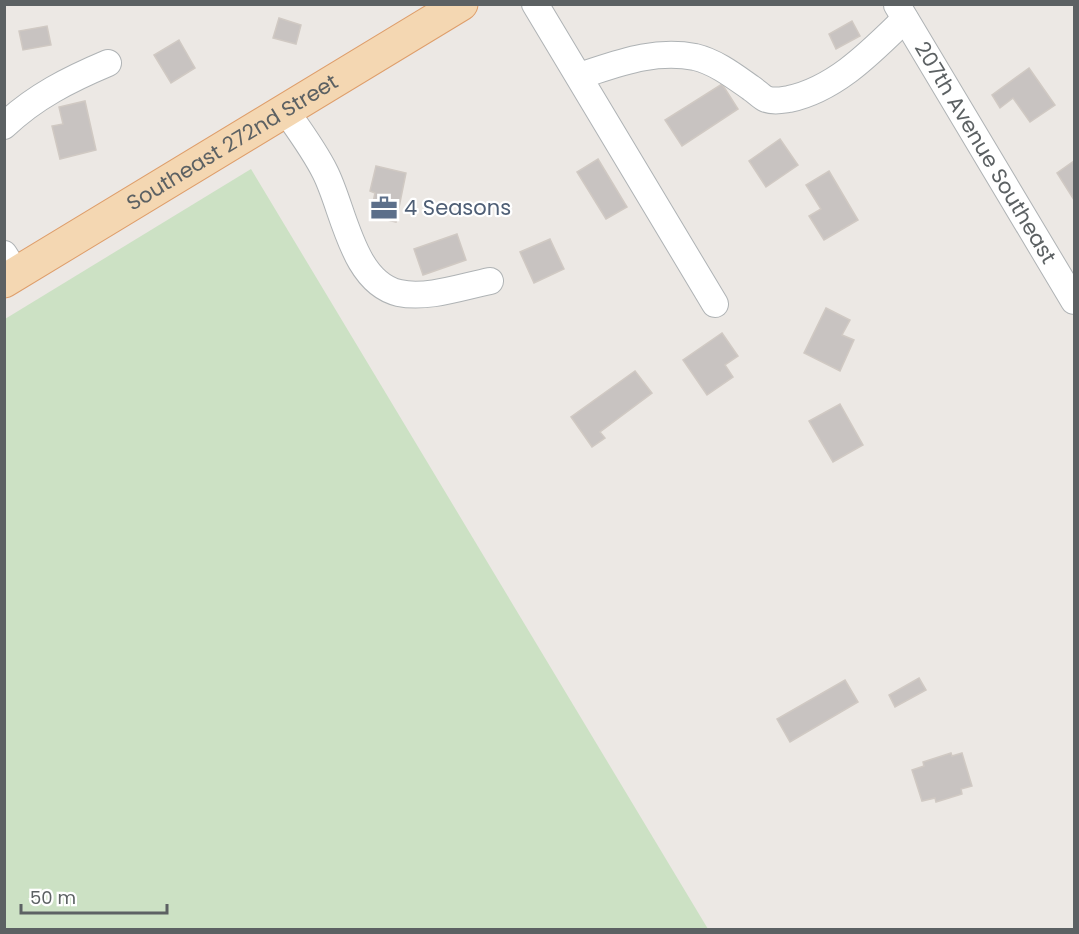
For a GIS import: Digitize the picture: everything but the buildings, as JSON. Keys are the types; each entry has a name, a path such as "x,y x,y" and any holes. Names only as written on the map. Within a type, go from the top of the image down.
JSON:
{"main road":[{"name":"Southeast 272nd Street","path":"8,269 285,110 461,4"}],"street":[{"path":"535,4 715,304"},
{"path":"579,76 631,58 661,54 696,57 723,69 766,99 778,101 800,96 826,85 858,63 901,12"},
{"name":"207th Avenue Southeast","path":"901,12 1074,301"},
{"path":"4,126 17,114 68,80 108,63"},
{"path":"285,110 326,172 362,263 381,286 402,294 424,294 490,281"}],"green space":[{"path":"251,169 708,929 5,929 5,319"}],"place":[{"name":"4 Seasons","path":"384,208"}]}
